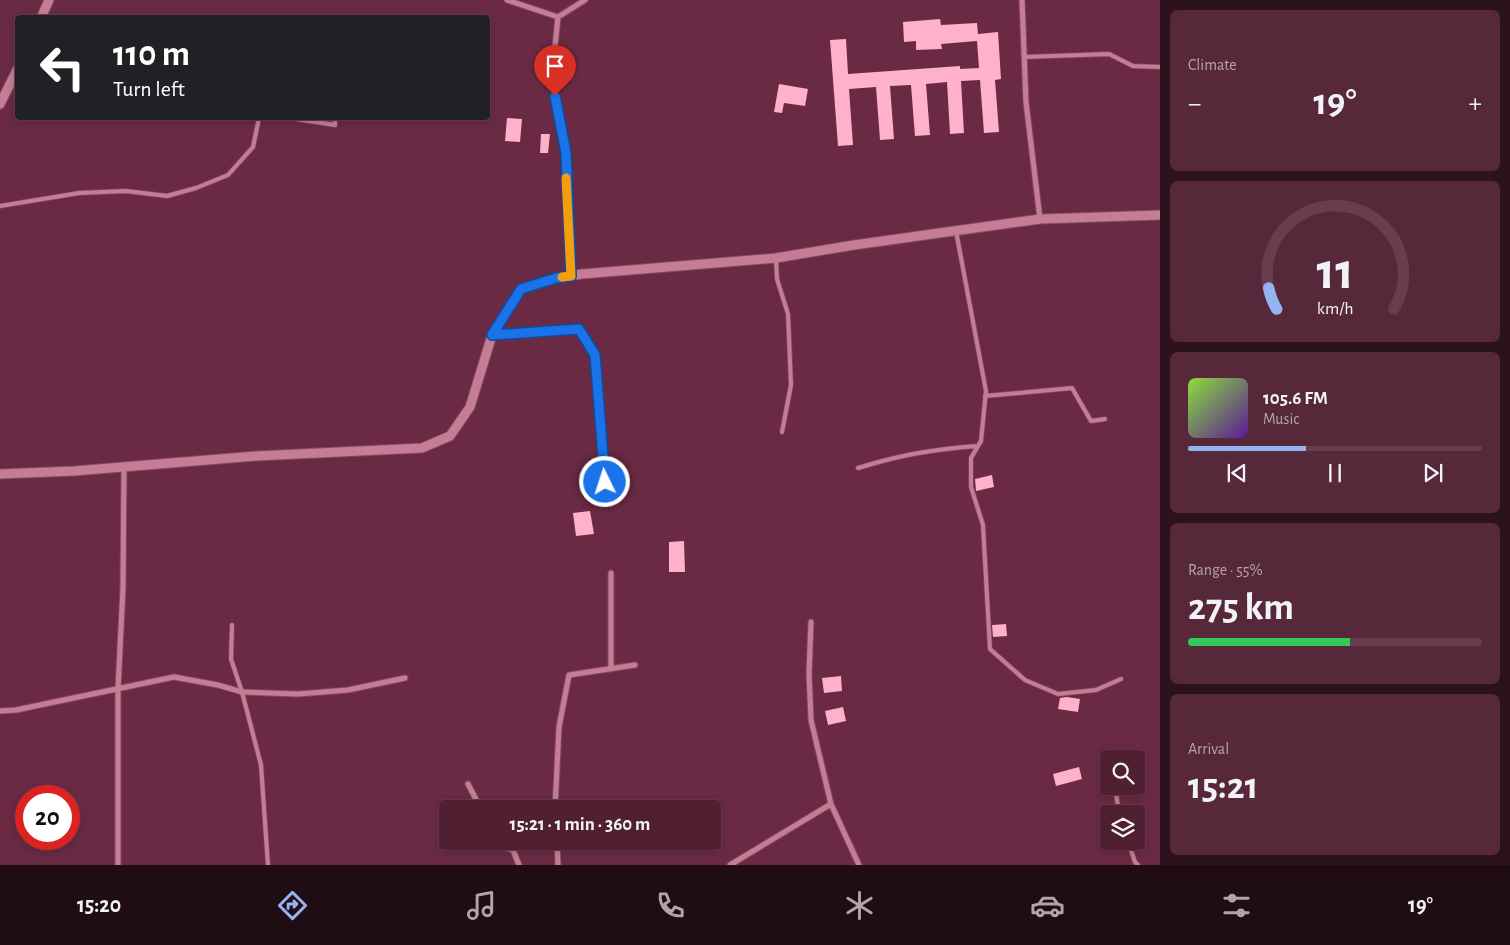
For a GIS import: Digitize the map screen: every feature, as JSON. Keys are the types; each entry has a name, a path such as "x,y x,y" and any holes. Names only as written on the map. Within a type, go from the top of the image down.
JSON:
{"street":[{"path":"42,15 49,0"},
{"path":"507,0 558,17"},
{"path":"558,17 585,0"},
{"path":"1022,0 1026,102 1040,219"},
{"path":"558,17 552,76 566,153 571,276"},
{"path":"0,104 15,74"},
{"path":"0,474 74,471 256,456 422,448 450,436 470,407 492,335 521,289 556,278 776,258 1040,219 1160,215"},
{"path":"118,865 118,689 123,588 124,467"},
{"path":"611,573 611,669"},
{"path":"811,622 809,674 811,720 832,804 859,865"},
{"path":"556,800 559,727 569,675 635,665"},
{"path":"0,711 16,710 174,677 218,685 242,692 298,694 348,690 405,678"},
{"path":"468,784 476,800"},
{"path":"730,865 832,804"},
{"path":"513,850 519,865"},
{"path":"557,850 558,865"}],"lane":[{"path":"1024,57 1108,54 1133,66 1160,66"},
{"path":"0,206 79,193 126,191 168,196 196,188 228,174 253,147 258,120"},
{"path":"303,120 335,125 335,120"},
{"path":"956,231 986,391 981,441 971,458 971,487 984,525 990,649 1025,680 1058,694 1096,690 1121,679"},
{"path":"776,258 777,279 788,314 791,386 782,432"},
{"path":"492,335 579,329 595,355 605,482"},
{"path":"985,396 1072,388 1091,421 1105,419"},
{"path":"858,468 891,457 911,453 978,446"},
{"path":"232,625 231,659 242,692 261,765 268,865"},
{"path":"1131,850 1138,865"}],"building":[{"path":"940,19 941,25 977,23 978,34 998,32 1001,79 995,80 999,132 984,133 980,80 961,81 964,133 950,134 947,82 926,84 930,135 915,136 911,85 890,86 894,139 880,140 876,87 849,89 853,145 838,146 830,40 846,39 848,74 960,66 960,69 979,68 977,41 941,44 942,49 916,50 916,41 904,42 903,22"},
{"path":"779,84 808,89 805,106 784,103 782,113 774,112"},
{"path":"507,118 522,119 520,142 505,141"},
{"path":"541,134 550,134 548,153 540,153"},
{"path":"992,475 994,487 976,491 975,479"},
{"path":"590,511 594,534 576,536 573,513"},
{"path":"684,541 685,572 669,572 669,542"},
{"path":"1006,624 1007,636 993,637 992,625"},
{"path":"841,676 842,691 824,693 822,678"},
{"path":"1060,698 1080,699 1078,712 1058,709"},
{"path":"843,707 846,721 828,725 825,711"},
{"path":"1079,767 1082,779 1056,786 1053,774"}],"slow traffic":[{"path":"562,277 571,276 566,178"}],"route":[{"path":"555,96 566,153 571,276 556,278 521,289 492,335 579,329 595,355 605,482"}]}
